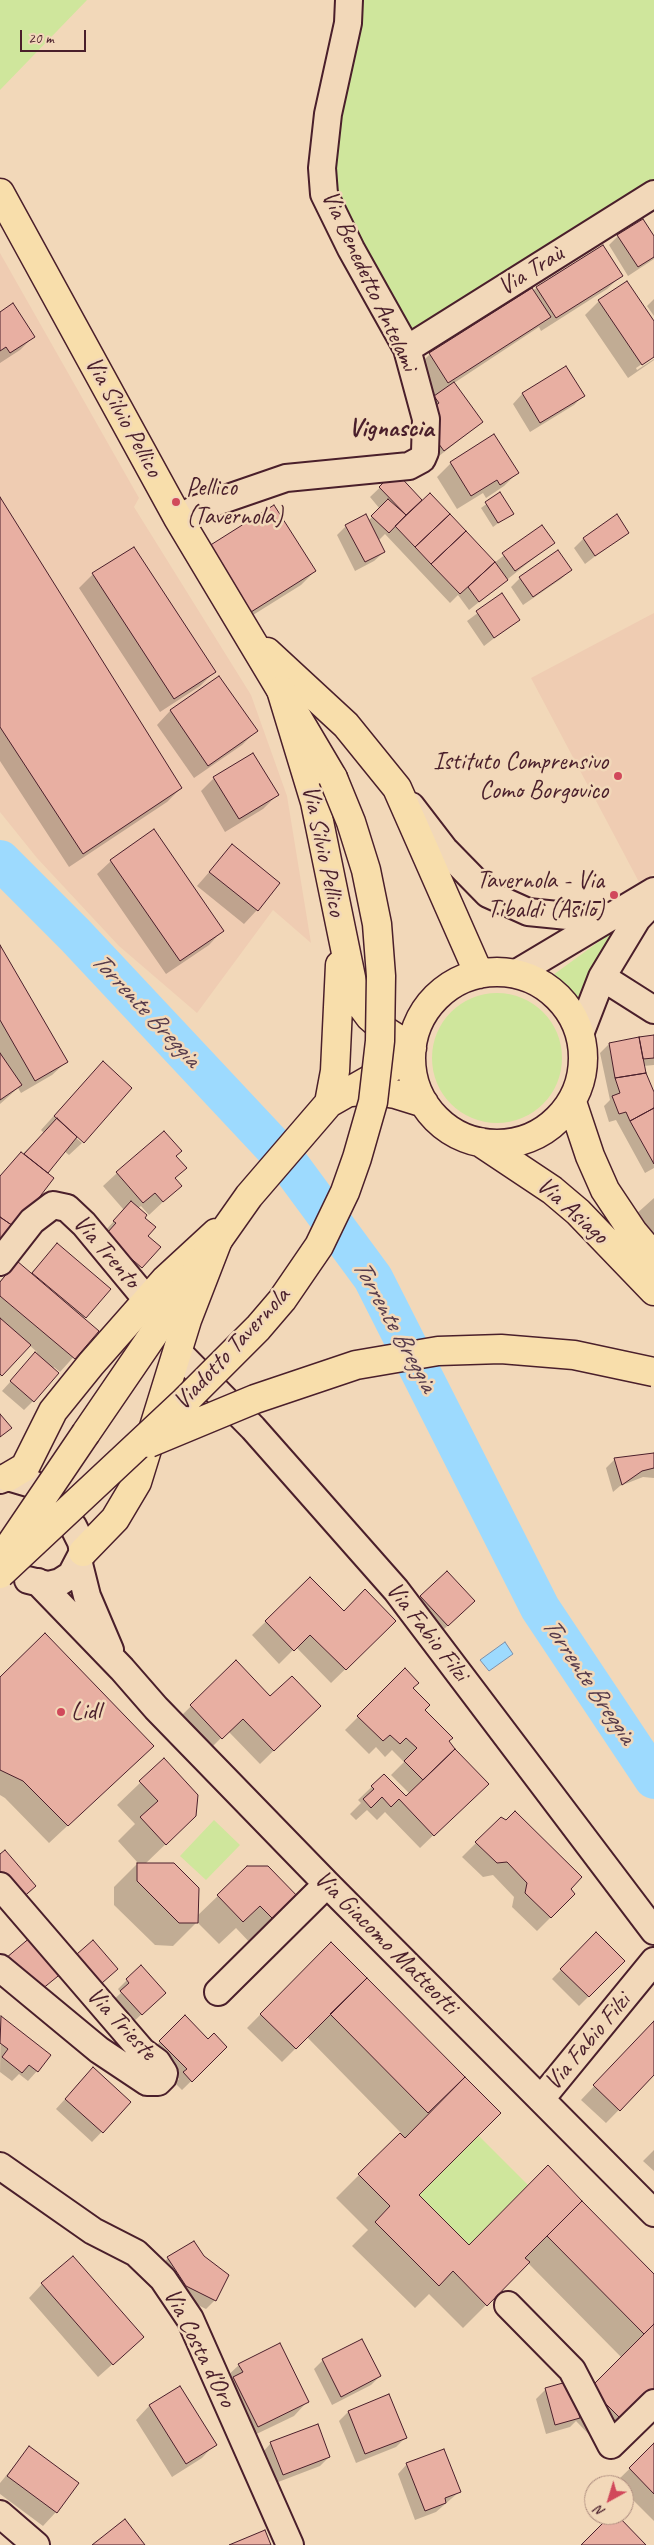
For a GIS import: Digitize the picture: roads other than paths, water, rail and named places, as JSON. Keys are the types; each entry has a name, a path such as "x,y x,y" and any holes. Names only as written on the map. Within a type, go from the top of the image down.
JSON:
{"main road":[{"name":"Via Silvio Pellico","path":"0,193 178,518 249,640 281,690 314,802 346,963 358,1001 377,1024 412,1048"},
{"name":"Via Silvio Pellico","path":"249,640 275,657 346,725 397,788 479,974"},
{"name":"Viadotto Tavernola","path":"0,1574 226,1362 282,1300 318,1246 333,1218 358,1158 367,1127 379,1058 381,1010 380,947 366,870 351,822 333,778 281,690"},
{"path":"330,1103 335,1071 341,935"},
{"path":"497,972 515,974 536,980 556,995 572,1014 580,1034 584,1056 581,1080 572,1102 549,1127 527,1139 504,1144 480,1142 454,1132 441,1123 424,1103 412,1074 412,1048 416,1029 428,1007 445,989 461,979 479,974 497,972"},
{"path":"0,1560 249,1196 330,1103 394,1066 412,1048"},
{"path":"330,1103 370,1090 424,1103"},
{"name":"Via Asiago","path":"572,1102 590,1156 605,1190 628,1225 654,1257"},
{"name":"Via Asiago","path":"480,1142 552,1190 578,1212 654,1291"},
{"path":"4,1479 25,1468 53,1411 147,1300 165,1280 225,1229"},
{"path":"81,1558 115,1519 137,1482 196,1292 225,1229"},
{"path":"134,1449 256,1399 356,1366 438,1352 500,1350 574,1355 654,1372"}],"street":[{"name":"Via Benedetto Antelami","path":"178,518 196,509 286,478 409,466 422,459 426,447 426,418 407,349 351,249 324,194 322,168 328,114 348,23 349,0"},
{"name":"Via Traù","path":"407,349 651,202"},
{"path":"397,788 444,849 488,894 528,912 568,916 612,916"},
{"path":"515,974 654,891"},
{"path":"580,1034 602,977 637,919 654,901"},
{"path":"602,977 654,1010"},
{"name":"Via Trento","path":"0,1262 32,1221 53,1204 68,1208 84,1224 147,1300"},
{"name":"Via Fabio Filzi","path":"178,1351 253,1428 396,1590 654,1931"},
{"name":"Via Giacomo Matteotti","path":"4,1479 36,1486 56,1505 73,1526 81,1542 81,1558 97,1621 108,1648 122,1669"},
{"path":"0,1554 15,1571 30,1580 48,1585 60,1582 71,1575 81,1558"},
{"name":"Via Giacomo Matteotti","path":"38,1582 98,1647 122,1669 156,1708 327,1884 654,2213"},
{"path":"218,1992 327,1884"},
{"name":"Via Trieste","path":"0,1886 142,2051 157,2062 164,2073 163,2077 158,2082 147,2082 100,2050 0,1968"},
{"name":"Via Fabio Filzi","path":"541,2099 654,1961"},
{"name":"Via Costa d'Oro","path":"0,2166 93,2232 136,2253 163,2279 190,2319 290,2545"},
{"path":"508,2305 572,2370 611,2444 654,2403"},
{"path":"0,2514 36,2545"}],"water":[{"path":"505,1642 513,1654 489,1671 480,1660"}],"waterway":[{"name":"Torrente Breggia","path":"0,860 75,935 286,1160 373,1278 540,1608 654,1779"}],"place":[{"name":"Pellico (Tavernola)","path":"176,502"},
{"name":"Istituto Comprensivo Como Borgovico","path":"618,776"},
{"name":"Tavernola - Via Tibaldi (Asilo)","path":"614,895"},
{"name":"Lidl","path":"61,1712"}],"district":[{"name":"Vignascia","path":"391,429"}]}
